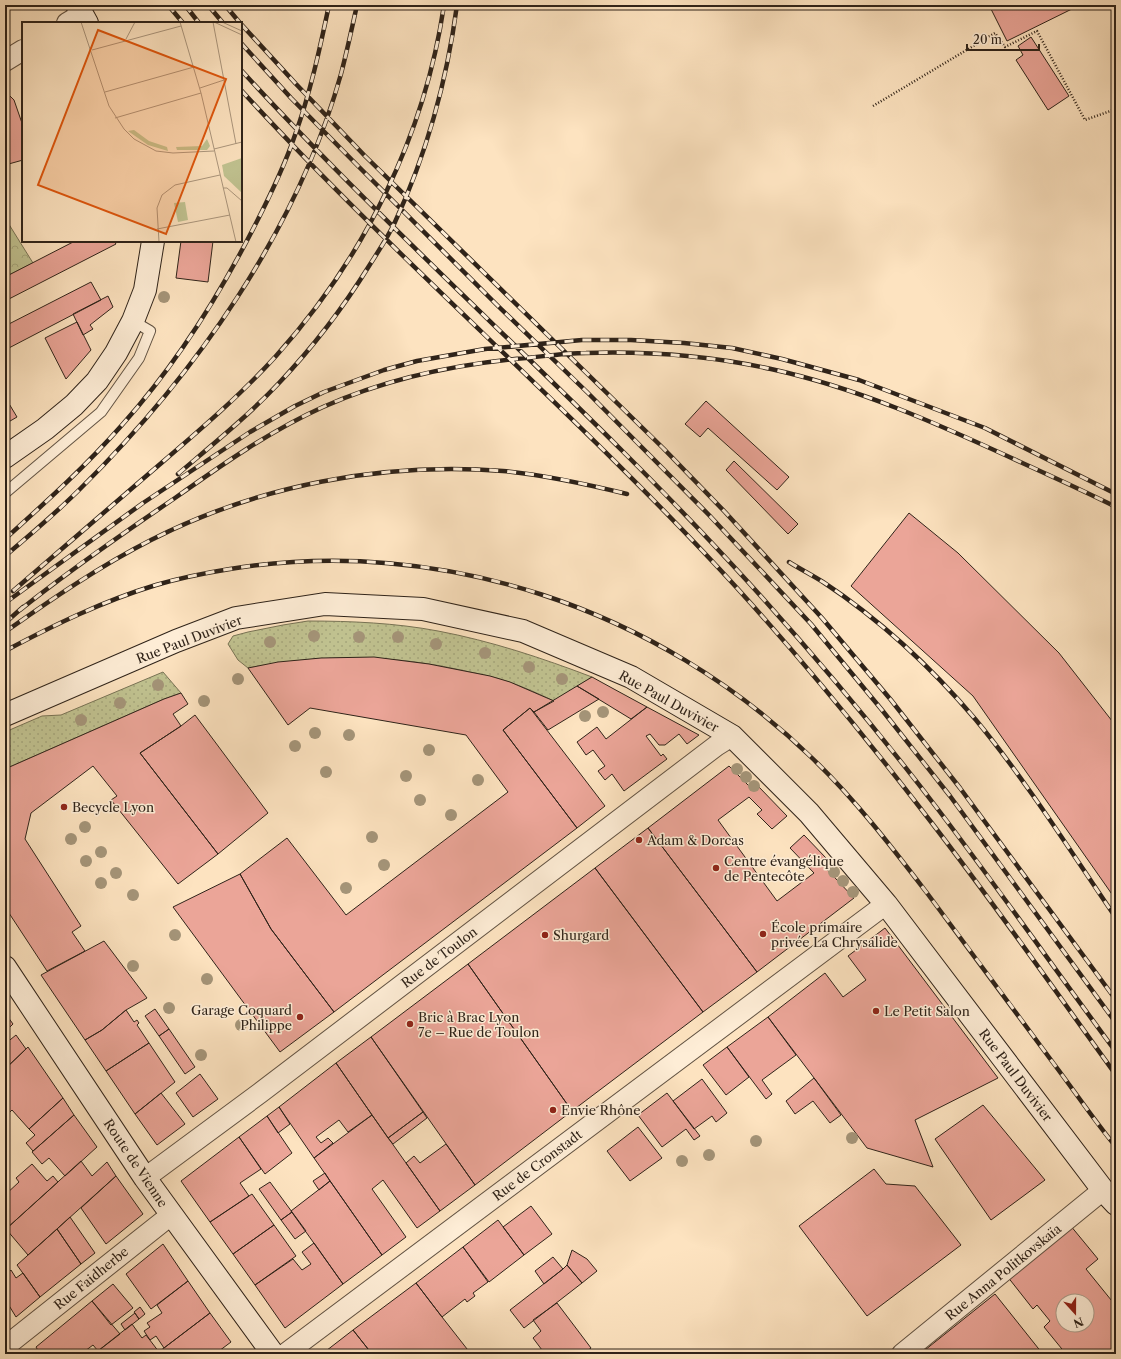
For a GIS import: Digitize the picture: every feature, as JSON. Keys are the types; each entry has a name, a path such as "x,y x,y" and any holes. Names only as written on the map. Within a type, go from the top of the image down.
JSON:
{"main road":[{"path":"5,457 45,429 74,405 97,381 116,353 133,321 145,290 153,242"},
{"name":"Rue Paul Duvivier","path":"5,715 176,641 236,618 325,604 423,608 523,631 631,677 732,736 810,813 886,904 1110,1197"},
{"name":"Route de Vienne","path":"5,967 145,1178 272,1354"}],"street":[{"path":"5,61 22,51"},
{"name":"Rue de Toulon","path":"145,1178 260,1093 710,751 732,736"},
{"name":"Rue de Cronstadt","path":"285,1354 886,904"},
{"name":"Rue Anna Politkovskaïa","path":"902,1354 1110,1197"},
{"name":"Rue Faidherbe","path":"11,1343 171,1215"}],"lane":[{"path":"5,493 101,412 139,358 150,330 133,321"}],"path":[{"path":"873,106 995,33 1005,47 1037,31 1085,120 1116,109"}],"green space":[{"path":"5,218 33,263 5,277"},
{"path":"308,621 373,623 438,631 516,651 592,677 554,701 520,686 482,674 410,661 330,658 276,663 248,668 238,660 228,644 233,636"},
{"path":"163,672 181,693 164,699 5,769 5,732 42,716 61,715"}],"building":[{"path":"989,5 1080,5 1007,41"},
{"path":"1031,37 1069,96 1048,110 1016,60 1023,55 1018,46"},
{"path":"10,96 14,100 22,123 22,160 5,165 5,99"},
{"path":"73,242 115,242 116,244 5,301 5,277"},
{"path":"181,242 213,242 208,282 176,278"},
{"path":"91,282 101,300 5,350 5,326"},
{"path":"108,296 113,307 90,325 93,329 83,335 73,314"},
{"path":"77,322 91,350 66,379 45,338"},
{"path":"5,397 17,417 5,424"},
{"path":"706,401 789,477 777,490 708,428 700,437 685,424"},
{"path":"734,461 798,524 788,534 726,470"},
{"path":"909,513 958,553 1059,653 1116,726 1116,900 973,696 851,586"},
{"path":"374,657 429,664 490,676 510,682 554,701 534,712 530,708 503,730 577,828 334,1012 271,929 240,874 287,838 346,915 508,792 466,735 310,708 288,725 248,668 278,662 321,658"},
{"path":"592,677 647,707 631,719 577,686"},
{"path":"577,686 599,699 548,730 534,712"},
{"path":"181,693 188,704 173,714 181,726 140,753 218,854 178,884 111,800 117,796 93,766 31,813 25,839 81,926 72,932 85,951 47,971 5,907 5,769 164,699"},
{"path":"647,707 699,735 687,744 679,734 665,745 659,745 650,734 646,736 661,756 663,754 667,759 624,791 612,774 605,780 598,771 605,766 593,750 586,755 577,742 597,727 606,739"},
{"path":"530,708 605,806 577,828 503,730"},
{"path":"195,715 268,813 218,854 140,753"},
{"name":"Centre évangélique de Pentecôte","path":"729,766 754,791 758,786 787,816 772,829 757,814 762,810 749,797 718,820 777,901 814,873 790,848 804,835 826,858 821,863 854,898 757,972 648,828"},
{"path":"648,828 757,972 703,1012 595,868"},
{"path":"595,868 703,1012 572,1111 468,964"},
{"path":"240,874 271,929 334,1012 280,1052 173,907"},
{"path":"885,928 998,1078 915,1120 933,1167 867,1148 768,1017 825,973 843,997 866,980 848,956"},
{"path":"104,941 147,998 126,1010 102,1030 85,1040 41,975"},
{"path":"468,964 572,1111 475,1185 371,1037"},
{"path":"155,1009 169,1029 159,1036 145,1016"},
{"path":"126,1010 134,1022 137,1020 139,1023 137,1025 149,1043 106,1071 85,1040 102,1030"},
{"path":"5,1013 13,1024 5,1032"},
{"path":"768,1017 796,1055 762,1080 772,1094 766,1099 727,1047"},
{"path":"169,1029 195,1067 185,1074 159,1036"},
{"path":"16,1035 26,1049 5,1069 5,1044"},
{"path":"371,1037 423,1112 388,1138 336,1063"},
{"path":"149,1043 175,1082 135,1114 106,1071"},
{"path":"28,1047 63,1098 29,1129 12,1110 5,1117 5,1069"},
{"path":"727,1047 749,1077 726,1095 703,1065"},
{"path":"336,1063 372,1115 348,1132 339,1120 316,1137 321,1143 328,1138 333,1143 314,1158 279,1107"},
{"path":"200,1074 218,1099 193,1117 176,1093"},
{"path":"814,1078 841,1115 830,1123 813,1101 795,1114 786,1101"},
{"path":"702,1079 727,1113 716,1122 712,1116 694,1129 673,1101"},
{"path":"161,1093 185,1124 157,1145 135,1114"},
{"path":"667,1093 700,1136 694,1140 686,1129 662,1147 638,1115"},
{"path":"63,1098 74,1115 33,1151 26,1143 35,1135 29,1129"},
{"path":"983,1105 1045,1180 991,1220 935,1139"},
{"path":"279,1107 290,1124 278,1133 267,1116"},
{"path":"423,1112 427,1118 393,1144 388,1138"},
{"path":"74,1115 97,1147 65,1176 49,1158 42,1164 32,1152"},
{"path":"372,1115 440,1211 417,1228 383,1180 372,1189 406,1237 382,1255 314,1158"},
{"path":"267,1116 292,1153 265,1174 239,1137"},
{"path":"638,1127 662,1158 630,1181 607,1151"},
{"path":"239,1137 261,1169 240,1183 249,1196 210,1222 181,1181"},
{"path":"446,1144 475,1185 440,1211 406,1163 414,1156 420,1163"},
{"path":"81,1161 92,1176 107,1162 116,1176 28,1255 6,1229"},
{"path":"32,1164 47,1181 53,1176 58,1182 6,1229 5,1195 19,1182 16,1178"},
{"path":"874,1169 886,1184 915,1186 961,1245 867,1316 799,1226"},
{"path":"325,1173 330,1181 319,1190 313,1181"},
{"path":"116,1176 143,1214 106,1244 81,1208"},
{"path":"330,1181 382,1255 343,1284 291,1211"},
{"path":"270,1182 292,1212 281,1220 259,1189"},
{"path":"252,1194 274,1225 233,1254 210,1222"},
{"path":"531,1206 552,1234 524,1255 503,1227"},
{"path":"292,1212 306,1231 295,1239 281,1220"},
{"path":"70,1217 95,1253 81,1264 57,1229"},
{"path":"498,1220 524,1255 489,1282 463,1247"},
{"path":"274,1225 296,1256 255,1285 233,1254"},
{"path":"1070,1225 1098,1259 1086,1269 1116,1306 1116,1354 1066,1354 1044,1327 1050,1321 1037,1305 1033,1309 1007,1276"},
{"path":"57,1229 81,1264 40,1297 17,1265"},
{"path":"314,1243 343,1284 285,1328 255,1285 293,1259 302,1270 311,1264 302,1252"},
{"path":"163,1244 188,1281 151,1309 126,1274"},
{"path":"463,1247 488,1282 473,1293 475,1296 467,1302 465,1299 442,1317 416,1283"},
{"path":"572,1250 587,1259 597,1271 582,1283 567,1265"},
{"path":"553,1257 563,1269 544,1284 535,1271"},
{"path":"567,1265 582,1283 524,1328 510,1310"},
{"path":"11,1270 16,1278 23,1273 40,1297 16,1317 5,1299 5,1276"},
{"path":"188,1281 210,1313 164,1348 156,1336 150,1340 144,1331 150,1327 147,1323 162,1313 157,1305"},
{"path":"416,1283 471,1354 372,1354 353,1330"},
{"path":"113,1284 133,1308 111,1325 92,1301"},
{"path":"995,1294 1042,1353 920,1354"},
{"path":"92,1301 120,1334 98,1351 93,1345 81,1354 40,1354 36,1347"},
{"path":"557,1303 591,1348 583,1354 545,1354 533,1338 541,1331 533,1320"},
{"path":"140,1307 145,1314 139,1319 134,1312"},
{"path":"135,1313 139,1319 125,1330 121,1324"},
{"path":"210,1313 231,1342 215,1354 156,1354"},
{"path":"132,1324 142,1338 146,1335 159,1352 156,1354 94,1354"},
{"path":"353,1330 372,1354 322,1354"}],"railway":[{"path":"168,5 182,22"},
{"path":"185,5 198,22"},
{"path":"208,5 222,22"},
{"path":"225,5 239,22"},
{"path":"5,539 80,470 122,425 159,380 209,308 252,231 286,160 310,87 329,5"},
{"path":"5,556 71,498 122,445 163,398 202,349 237,298 269,244 298,189 322,132 341,74 357,5"},
{"path":"13,591 231,401 276,356 308,318 337,278 363,236 386,192 406,147 422,101 435,53 444,5"},
{"path":"178,474 242,419 292,369 338,312 386,239 395,222 417,170 426,143 448,61 457,5"},
{"path":"242,25 365,156 663,448 725,512 822,618 891,700 960,788 1116,1000"},
{"path":"242,44 291,98 359,167 709,515 811,624 950,796 1116,1023"},
{"path":"242,71 366,200 624,453 687,517 774,611 847,696 940,812 1116,1052"},
{"path":"242,91 301,154 363,216 677,524 787,644 835,701 928,818 1000,914 1116,1075"},
{"path":"5,603 143,503 250,432 295,406 324,392 384,370 417,361 485,349 582,340 631,340 732,348 782,359 859,380 985,428 1116,494"},
{"path":"20,610 96,552 229,461 266,437 303,416 348,397 398,380 449,368 474,364 556,355 578,353 679,355 748,364 803,377 835,386 897,408 1043,472 1116,507"},
{"path":"5,632 58,595 151,540 192,521 235,505 278,492 322,482 367,474 412,470 458,469 503,471 550,477 627,494"},
{"path":"5,651 79,614 117,598 156,585 230,569 309,561 388,563 466,575 542,595 616,624 685,660 751,705 811,757 827,773 872,823 913,875 1116,1147"},
{"path":"789,562 844,596 884,628 923,663 959,701 976,720 1013,768 1116,918"},
{"path":"5,623 23,607"}],"place":[{"name":"Becycle Lyon","path":"64,807"},
{"name":"Adam & Dorcas","path":"639,840"},
{"name":"Centre évangélique de Pentecôte","path":"716,868"},
{"name":"École primaire privée La Chrysalide","path":"763,934"},
{"name":"Shurgard","path":"545,935"},
{"name":"Le Petit Salon","path":"876,1011"},
{"name":"Garage Coquard Philippe","path":"300,1017"},
{"name":"Bric à Brac Lyon 7e – Rue de Toulon","path":"410,1024"},
{"name":"Envie Rhône","path":"553,1110"}]}
